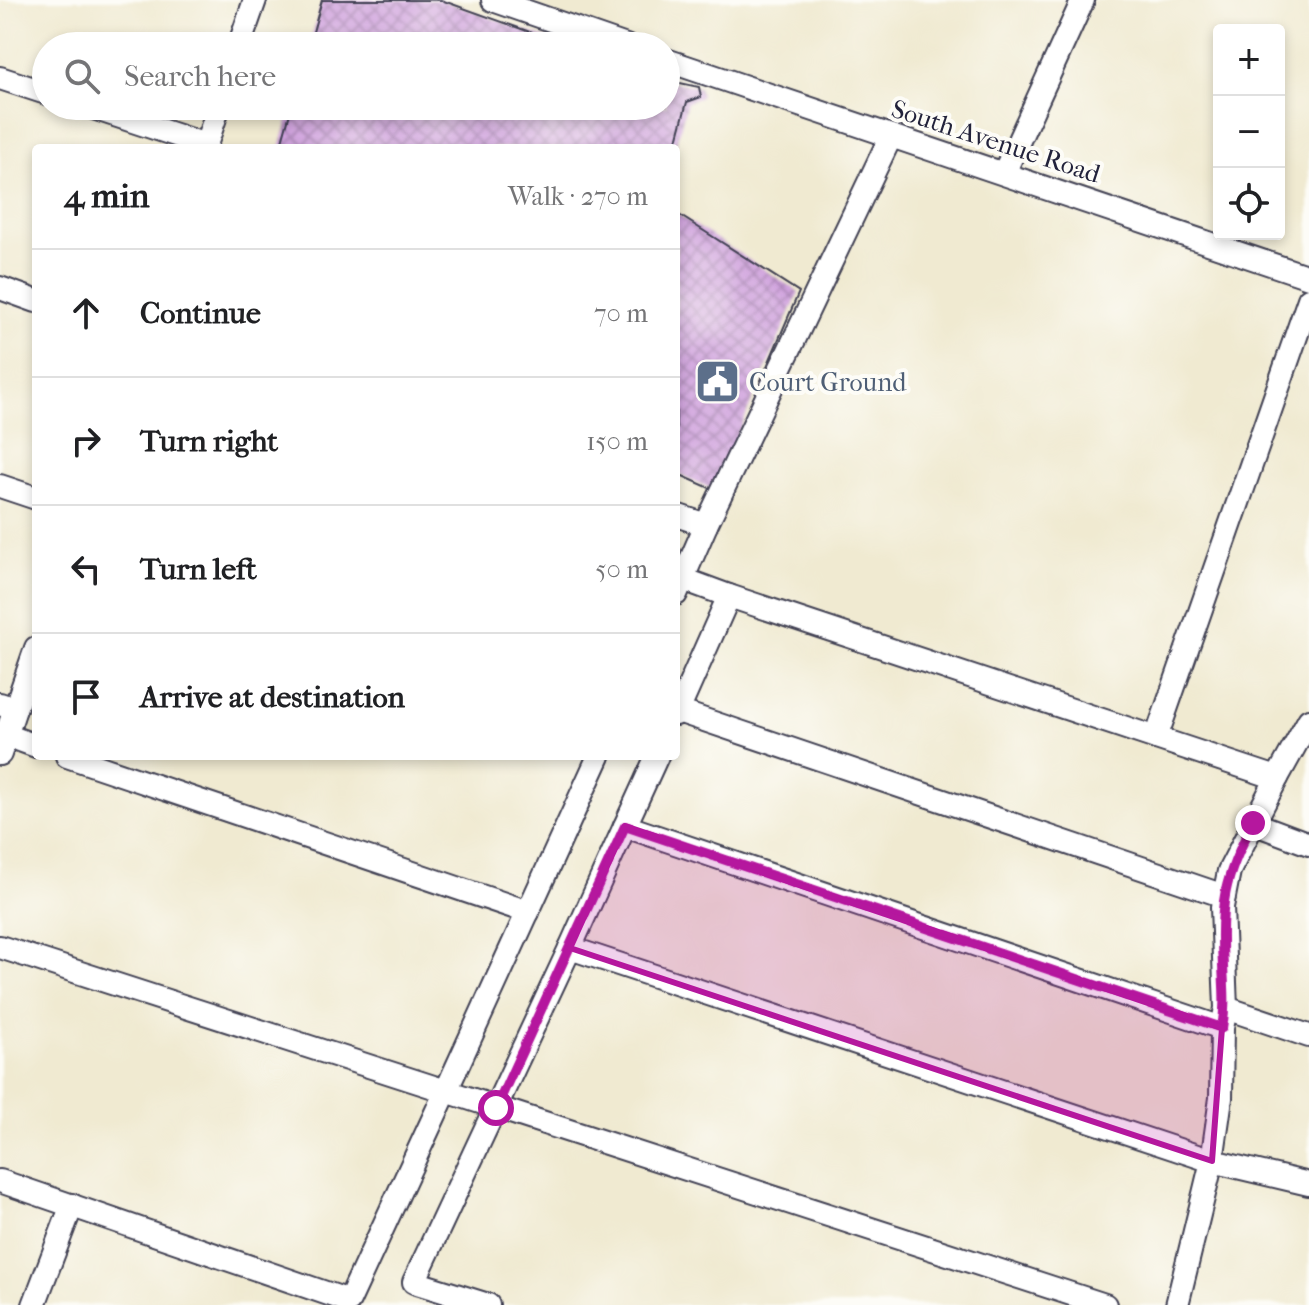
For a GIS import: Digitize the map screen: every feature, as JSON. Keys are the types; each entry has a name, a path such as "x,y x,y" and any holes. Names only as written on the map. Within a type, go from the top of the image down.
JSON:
{"street":[{"path":"244,32 255,0"},
{"path":"493,0 586,32"},
{"path":"1004,173 1083,0"},
{"name":"South Avenue Road","path":"680,65 1309,277"},
{"path":"0,78 32,88"},
{"path":"129,120 200,144"},
{"path":"207,144 214,120"},
{"path":"891,136 680,586 729,596 1277,778"},
{"path":"0,288 32,300"},
{"path":"1156,738 1309,299"},
{"path":"0,486 32,497"},
{"path":"680,516 706,525"},
{"path":"680,705 729,596"},
{"path":"32,656 8,706 3,744 32,746"},
{"path":"680,713 1224,896"},
{"path":"1177,1305 1212,1161 1221,1098 1224,896 1229,871 1309,720"},
{"path":"79,760 528,912"},
{"path":"0,1181 348,1303 597,760"},
{"path":"488,1305 414,1282 655,760"},
{"path":"1253,823 1309,844"},
{"path":"625,826 1224,1018 1309,1036"},
{"path":"0,947 1105,1305"},
{"path":"570,948 1212,1161 1309,1184"},
{"path":"34,1305 72,1205"}],"highlighted area":[{"path":"625,826 1222,1028 1212,1161 570,948"}],"building":[{"path":"322,0 441,0 530,32 313,32"},
{"path":"680,83 699,87 701,97 687,102 676,144 281,144 288,120 680,120"},
{"name":"Court Ground","path":"680,216 799,292 714,490 680,475"}],"place":[{"name":"Court Ground","path":"718,382"}],"route":[{"path":"496,1108 625,826 1222,1028 1226,1008 1222,907 1229,871 1253,823"}]}
